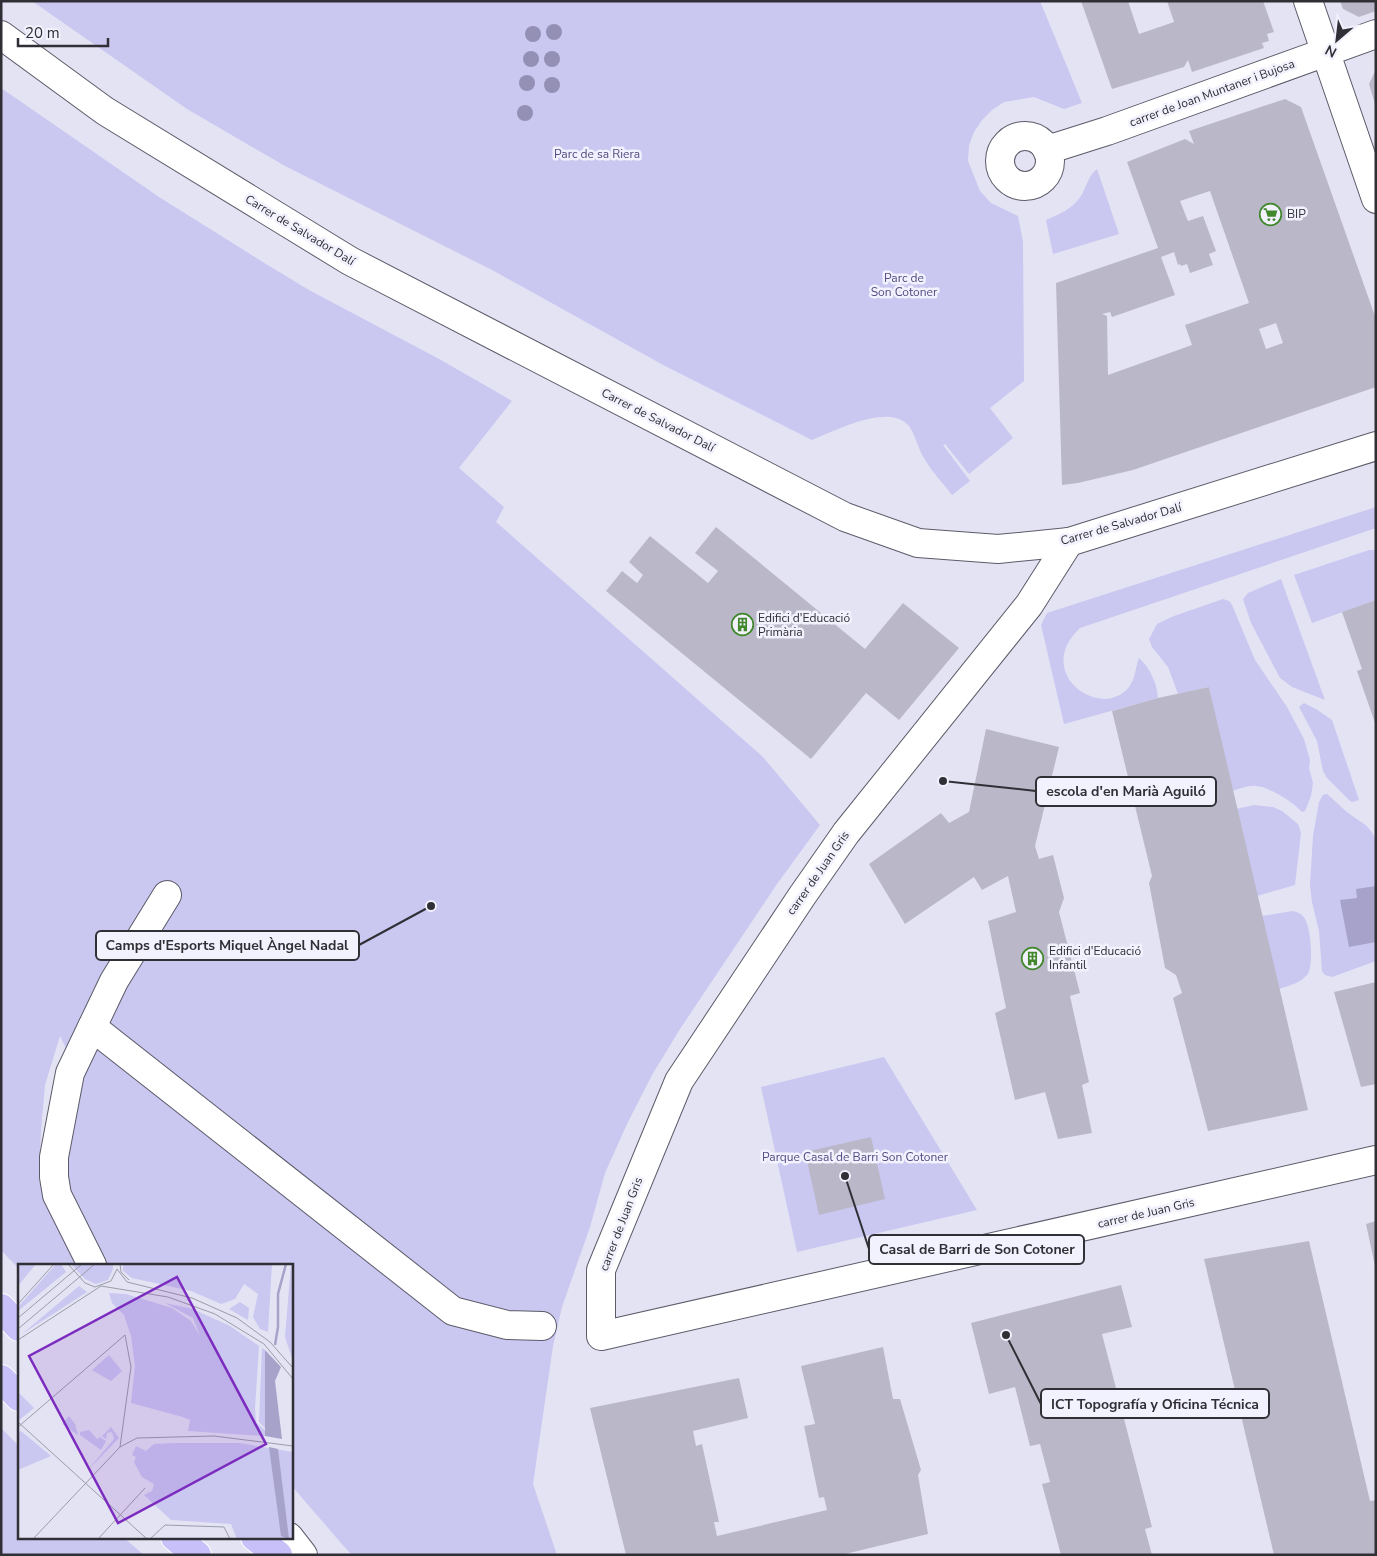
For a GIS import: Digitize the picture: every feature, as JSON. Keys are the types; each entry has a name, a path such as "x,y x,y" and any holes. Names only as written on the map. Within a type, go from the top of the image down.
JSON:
{"main road":[{"path":"1,1308 18,1326"},
{"path":"1,1379 18,1395"},
{"path":"172,1538 189,1555"},
{"path":"176,1538 197,1555"},
{"path":"256,1538 278,1555"}],"street":[{"path":"1308,1 1376,199"},
{"name":"carrer de Joan Muntaner i Bujosa","path":"1047,150 1108,131 1376,34"},
{"name":"Carrer de Salvador Dalí","path":"1,36 105,112 350,261 844,517 918,543 998,550 1069,542 1376,446"},
{"name":"carrer de Juan Gris","path":"1069,542 1029,604 846,833 679,1081 601,1270 601,1336 1376,1160"},
{"path":"92,1264 58,1194 54,1177 54,1157 70,1073 114,981 167,895"},
{"path":"92,1026 453,1311 507,1325 542,1326"},
{"path":"290,1538 303,1555"}],"green space":[{"name":"Parc de sa Riera","path":"32,1 1040,1 1082,103 1064,109 1034,97 1004,102 982,120 974,132 969,145 968,161 980,191 991,203 1018,216 1023,242 1024,381 990,408 1013,438 969,474 945,444 943,445 970,481 952,495 927,463 907,424 898,419 887,417 860,421 812,440 665,366 494,271 285,166 187,109"},
{"path":"1,88 159,197 266,264 309,290 441,360 512,401 459,468 504,507 496,522 763,757 820,825 777,884 680,1029 652,1075 605,1173 590,1227 562,1307 553,1346 533,1484 557,1555 352,1555 292,1486 292,1264 106,1264 67,1188 66,1167 81,1079 60,1036 45,1085 39,1179 44,1199 76,1264 18,1264 18,1268 1,1250"},
{"path":"1097,169 1119,234 1053,254 1046,220 1074,204"},
{"path":"1376,507 1376,528 1080,628 1067,645 1063,661 1067,676 1076,688 1089,696 1103,699 1117,696 1131,684 1139,658 1152,676 1158,698 1064,724 1041,625 1047,613"},
{"path":"1369,550 1376,552 1376,600 1312,623 1294,575"},
{"path":"1281,579 1325,700 1292,687 1280,678 1251,623 1243,599 1248,593"},
{"path":"1223,599 1229,601 1232,605 1255,660 1287,707 1304,739 1310,760 1309,768 1313,783 1311,796 1305,811 1302,812 1281,796 1262,787 1250,786 1232,791 1209,687 1178,694 1168,667 1152,647 1149,639 1157,624"},
{"path":"1304,703 1332,720 1359,800 1352,802 1349,800 1327,778 1323,771 1317,741 1299,707"},
{"path":"1327,794 1348,813 1366,825 1376,840 1376,961 1332,977 1325,975 1322,971 1319,931 1310,885 1313,836 1319,802 1323,795"},
{"path":"1254,805 1273,807 1282,811 1298,824 1301,833 1295,885 1257,896 1236,809"},
{"path":"1293,911 1305,919 1309,931 1311,947 1309,970 1307,975 1301,980 1279,989 1262,916"},
{"name":"Parque Casal de Barri Son Cotoner","path":"884,1057 977,1210 797,1252 761,1087"},
{"path":"1,1428 18,1445 18,1538 124,1538 144,1555 1,1555"}],"shaded area":[{"path":"1376,886 1376,942 1349,947 1340,900 1357,898 1356,889"}],"building":[{"path":"1081,1 1128,1 1139,34 1174,22 1167,1 1263,1 1274,32 1267,34 1269,41 1262,43 1264,48 1192,72 1188,60 1184,67 1112,89"},
{"path":"1340,1 1376,1 1376,11 1359,17 1343,9"},
{"path":"1376,69 1376,104 1375,104 1369,84"},
{"path":"1285,99 1301,107 1376,319 1376,387 1133,470 1062,485 1056,283 1158,248 1127,162 1185,139 1194,144 1189,131","holes":["1210,191 1249,303 1185,325 1192,345 1108,375 1107,316 1102,314 1110,312 1112,317 1175,295 1161,257 1174,252 1178,265 1187,264 1190,273 1213,265 1209,254 1216,251 1203,216 1188,221 1180,201","1276,323 1283,343 1266,349 1259,329"]},
{"name":"Edifici d'Educació Primària","path":"716,527 865,649 903,603 959,648 899,720 866,693 811,759 606,591 622,571 637,583 643,575 629,562 650,536 708,583 718,571 695,553"},
{"path":"1376,600 1375,723 1357,671 1362,669 1342,612"},
{"path":"1209,687 1308,1110 1208,1131 1173,998 1182,993 1176,975 1165,968 1149,883 1152,876 1112,711 1158,698"},
{"name":"Edifici d'Educació Infantil","path":"986,729 1059,747 1035,846 1039,859 1053,855 1064,898 1059,912 1080,993 1070,996 1089,1082 1082,1085 1092,1133 1058,1139 1045,1092 1015,1100 995,1013 1006,1008 988,921 1016,912 1008,876 982,890 974,877 905,924 869,864 941,813 949,823 969,812"},
{"path":"1376,982 1376,1084 1361,1087 1334,992"},
{"path":"871,1137 885,1199 819,1215 805,1152"},
{"path":"1376,1221 1376,1266 1375,1266 1366,1224"},
{"path":"1309,1241 1370,1501 1376,1500 1376,1555 1274,1555 1204,1259"},
{"path":"1121,1285 1132,1327 1102,1334 1152,1527 1145,1529 1152,1555 1061,1555 1042,1484 1050,1482 1040,1444 1030,1446 1015,1387 989,1394 971,1323"},
{"path":"883,1347 893,1399 900,1399 921,1470 918,1475 928,1534 841,1555 626,1555 590,1408 739,1378 748,1418 693,1431 696,1446 702,1444 719,1522 714,1522 717,1536 827,1510 824,1497 819,1498 804,1426 815,1424 801,1366"}],"place":[{"name":"BIP","path":"1271,214"},
{"name":"Edifici d'Educació Primària","path":"742,625"},
{"name":"escola d'en Marià Aguiló","path":"943,781"},
{"name":"Camps d'Esports Miquel Àngel Nadal","path":"431,906"},
{"name":"Edifici d'Educació Infantil","path":"1033,958"},
{"name":"Casal de Barri de Son Cotoner","path":"845,1176"},
{"name":"ICT Topografía y Oficina Técnica","path":"1006,1335"}],"park label":[{"name":"Parc de Son Cotoner","path":"904,285"}]}
